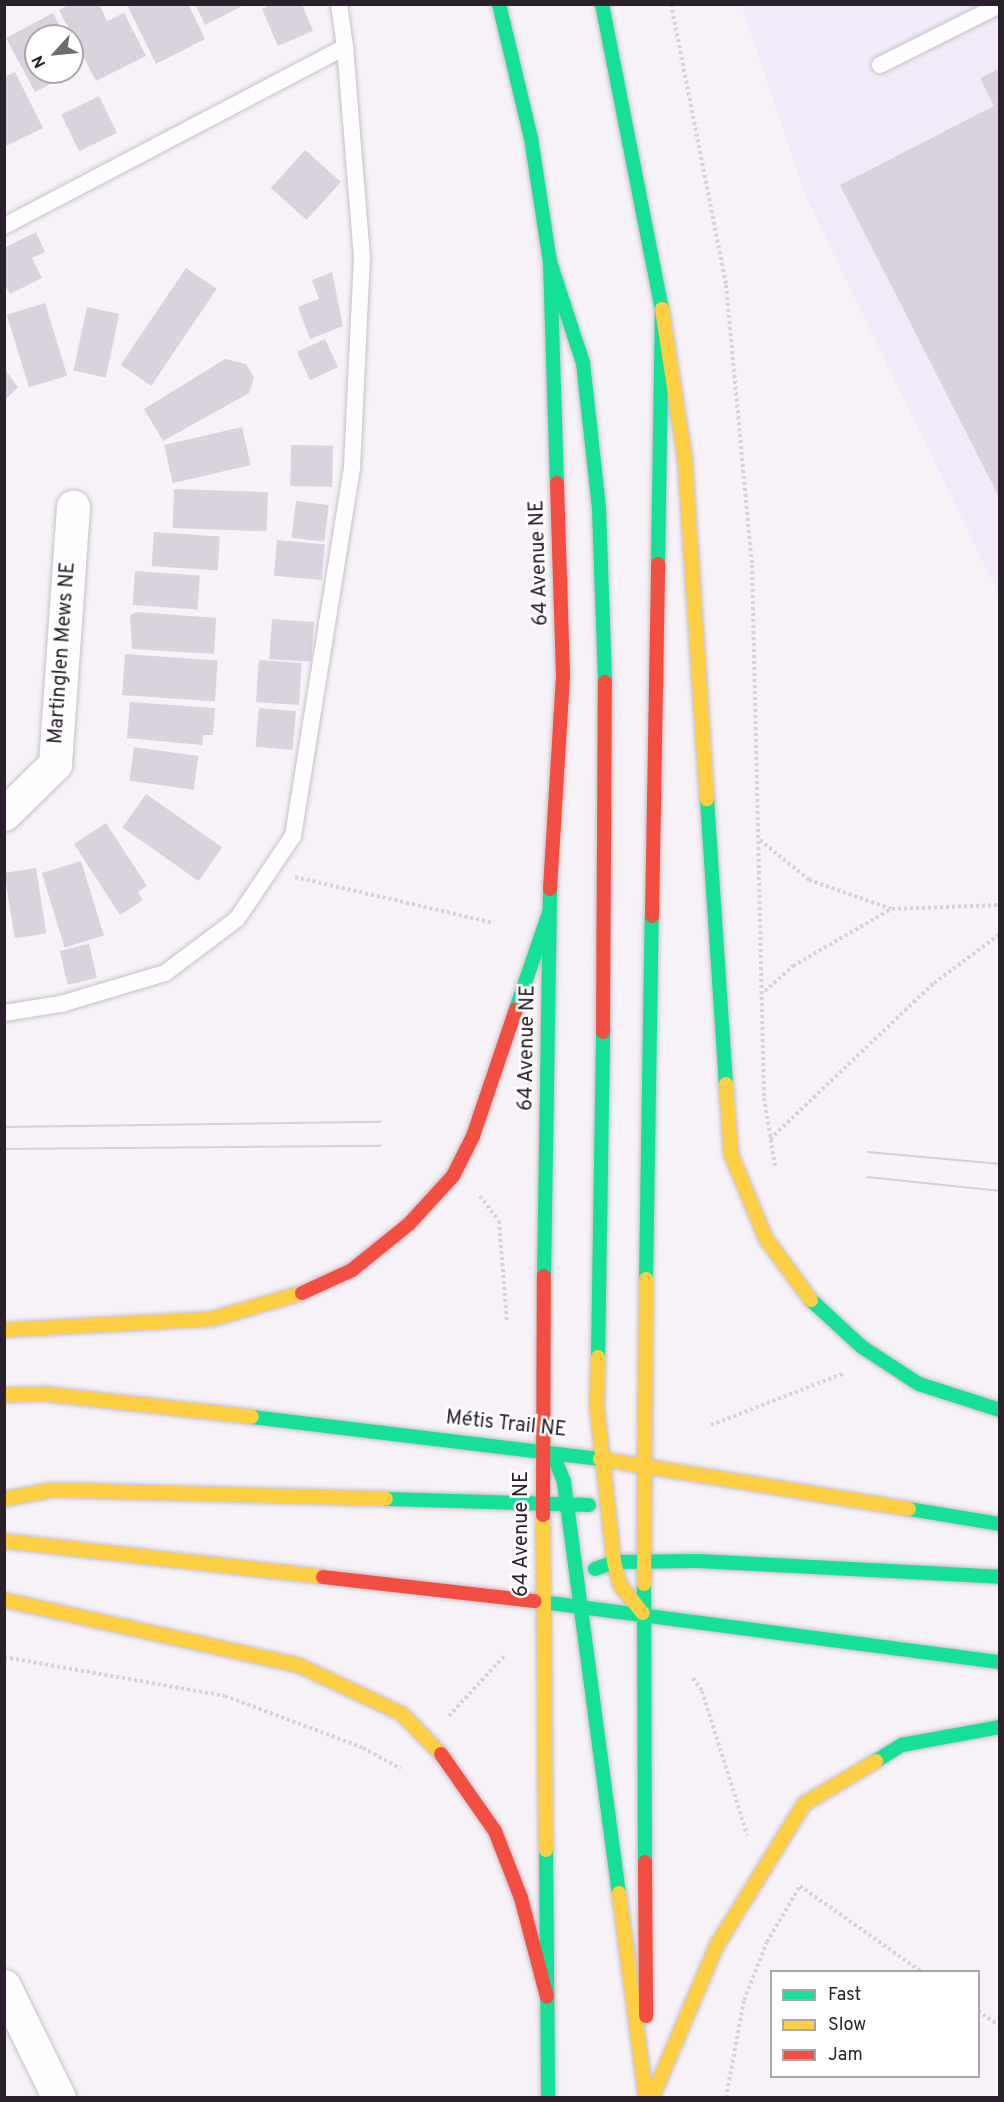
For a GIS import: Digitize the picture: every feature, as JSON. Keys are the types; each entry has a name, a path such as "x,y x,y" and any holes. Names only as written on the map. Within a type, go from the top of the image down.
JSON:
{"main road":[{"name":"64 Avenue NE","path":"499,4 531,138 550,262 563,675 549,913 542,1449 548,2097"},
{"path":"602,4 662,309 685,460 732,1154 766,1239 816,1306 862,1347 919,1384 999,1410"},
{"path":"550,262 583,363 599,509 608,766 600,1456 604,1500 620,1585 643,1613"},
{"path":"647,2097 643,1462 662,309"},
{"path":"4,1330 212,1319 279,1304 352,1270 409,1224 453,1176 473,1136 549,913"},
{"name":"Métis Trail NE","path":"4,1395 57,1396 600,1456 999,1524"},
{"path":"542,1449 556,1462 568,1506 647,2097"},
{"path":"4,1499 54,1490 568,1506 604,1500 625,1484 643,1462"},
{"path":"4,1541 542,1604 643,1613 999,1662"},
{"path":"542,1604 576,1576 614,1562 643,1560 999,1577"},
{"path":"4,1600 298,1665 402,1714 456,1770 495,1831 521,1898 547,1997"},
{"path":"652,2097 717,1946 804,1804 902,1745 999,1727"}],"street":[{"name":"Martinglen Mews NE","path":"4,814 55,764 73,507"},
{"path":"4,1986 59,2097"}],"lane":[{"path":"4,1013 61,1004 165,973 237,919 293,836 352,468 362,258 345,47 339,4"},
{"path":"880,64 999,5"},
{"path":"4,226 345,47"}],"path":[{"path":"671,4 726,285 752,565 769,1139 778,1178"},
{"path":"760,840 809,880 892,909 999,904"},
{"path":"272,867 292,877 494,923"},
{"path":"764,992 793,966 892,909"},
{"path":"769,1139 933,983 999,934"},
{"path":"473,1189 499,1221 507,1334"},
{"path":"711,1425 848,1371"},
{"path":"447,1719 505,1654"},
{"path":"4,1657 225,1696 363,1748 401,1769"},
{"path":"693,1678 702,1690 741,1826 750,1841"},
{"path":"726,2097 744,2000 767,1942 800,1886 921,1970"},
{"path":"980,2012 999,2026"}],"shaded area":[{"path":"741,5 999,5 999,595 805,195"}],"building":[{"path":"70,4 99,4 107,21 124,13 146,56 96,81 84,58 84,24 66,24 59,10"},
{"path":"133,4 188,4 205,39 156,64 128,7"},
{"path":"195,4 246,4 205,25"},
{"path":"272,4 302,4 313,31 278,46 262,9"},
{"path":"53,13 59,24 32,24"},
{"path":"24,28 24,72 6,38"},
{"path":"1000,68 1000,499 840,185 994,106 980,78"},
{"path":"15,72 43,128 4,147 4,77"},
{"path":"31,84 50,84 35,92"},
{"path":"99,96 117,133 79,151 61,114"},
{"path":"305,150 341,182 307,220 271,188"},
{"path":"36,232 45,252 32,258 42,278 10,294 4,283 4,248"},
{"path":"186,268 217,289 151,386 121,365"},
{"path":"332,272 343,326 310,339 298,307 319,299 312,280"},
{"path":"45,303 67,376 29,387 7,315"},
{"path":"87,307 119,314 106,377 73,371"},
{"path":"325,339 338,367 310,380 297,352"},
{"path":"225,359 246,364 254,378 249,393 163,441 144,409"},
{"path":"4,368 18,387 4,401"},
{"path":"242,427 251,465 173,483 164,445"},
{"path":"291,445 333,446 332,487 290,486"},
{"path":"174,489 268,492 267,531 173,528"},
{"path":"296,501 329,505 324,542 291,538"},
{"path":"154,532 220,537 217,571 152,566"},
{"path":"277,540 325,544 322,580 274,576"},
{"path":"135,571 200,576 197,609 133,605"},
{"path":"137,612 216,618 214,654 132,649 130,615"},
{"path":"272,619 314,622 311,662 269,659"},
{"path":"125,654 218,660 215,701 122,695"},
{"path":"259,660 302,663 299,705 256,702"},
{"path":"130,702 215,708 213,735 203,735 202,745 127,738"},
{"path":"259,708 296,711 292,750 256,747"},
{"path":"134,747 198,756 194,790 129,781"},
{"path":"146,794 222,847 199,881 122,828"},
{"path":"106,823 147,886 138,892 143,900 120,915 74,844"},
{"path":"81,861 104,936 65,948 42,873"},
{"path":"36,868 46,933 15,938 4,873"},
{"path":"89,944 97,978 68,985 60,951"}],"tram line":[{"path":"4,1127 380,1122"},
{"path":"4,1149 380,1146"},
{"path":"868,1152 1000,1164"},
{"path":"867,1177 1000,1191"}],"traffic: fast":[{"path":"499,4 531,138 550,262 557,483"},
{"path":"602,4 662,309 658,564"},
{"path":"550,262 583,363 599,509 605,682"},
{"path":"707,799 726,1084"},
{"path":"544,1276 550,889"},
{"path":"516,1009 549,913"},
{"path":"646,1279 652,916"},
{"path":"598,1357 603,1032"},
{"path":"811,1300 862,1347 919,1384 1000,1410"},
{"path":"252,1417 600,1459"},
{"path":"542,1449 556,1462 564,1482 619,1893"},
{"path":"386,1499 589,1505"},
{"path":"909,1509 1000,1524"},
{"path":"595,1569 614,1562 698,1561 1000,1577"},
{"path":"644,1584 645,1862"},
{"path":"535,1601 1000,1662"},
{"path":"876,1761 902,1745 1000,1727"},
{"path":"546,1850 548,2098"}],"traffic: slow":[{"path":"662,309 685,460 707,799"},
{"path":"726,1084 731,1154 766,1239 811,1300"},
{"path":"644,1584 646,1279"},
{"path":"4,1330 212,1319 302,1293"},
{"path":"598,1357 597,1408 614,1562 620,1585 643,1613"},
{"path":"4,1395 45,1394 252,1417"},
{"path":"600,1459 909,1509"},
{"path":"4,1499 53,1490 386,1499"},
{"path":"543,1515 546,1850"},
{"path":"4,1541 323,1577"},
{"path":"4,1600 298,1665 402,1714 441,1754"},
{"path":"652,2098 717,1945 804,1804 876,1761"},
{"path":"619,1893 646,2098"}],"traffic: jam":[{"path":"550,889 563,675 557,483"},
{"path":"652,916 658,564"},
{"path":"603,1032 605,682"},
{"path":"302,1293 352,1270 409,1224 453,1176 473,1136 516,1009"},
{"path":"543,1515 544,1276"},
{"path":"323,1577 535,1601"},
{"path":"441,1754 495,1831 521,1898 547,1997"},
{"path":"645,1862 646,2016"}]}
